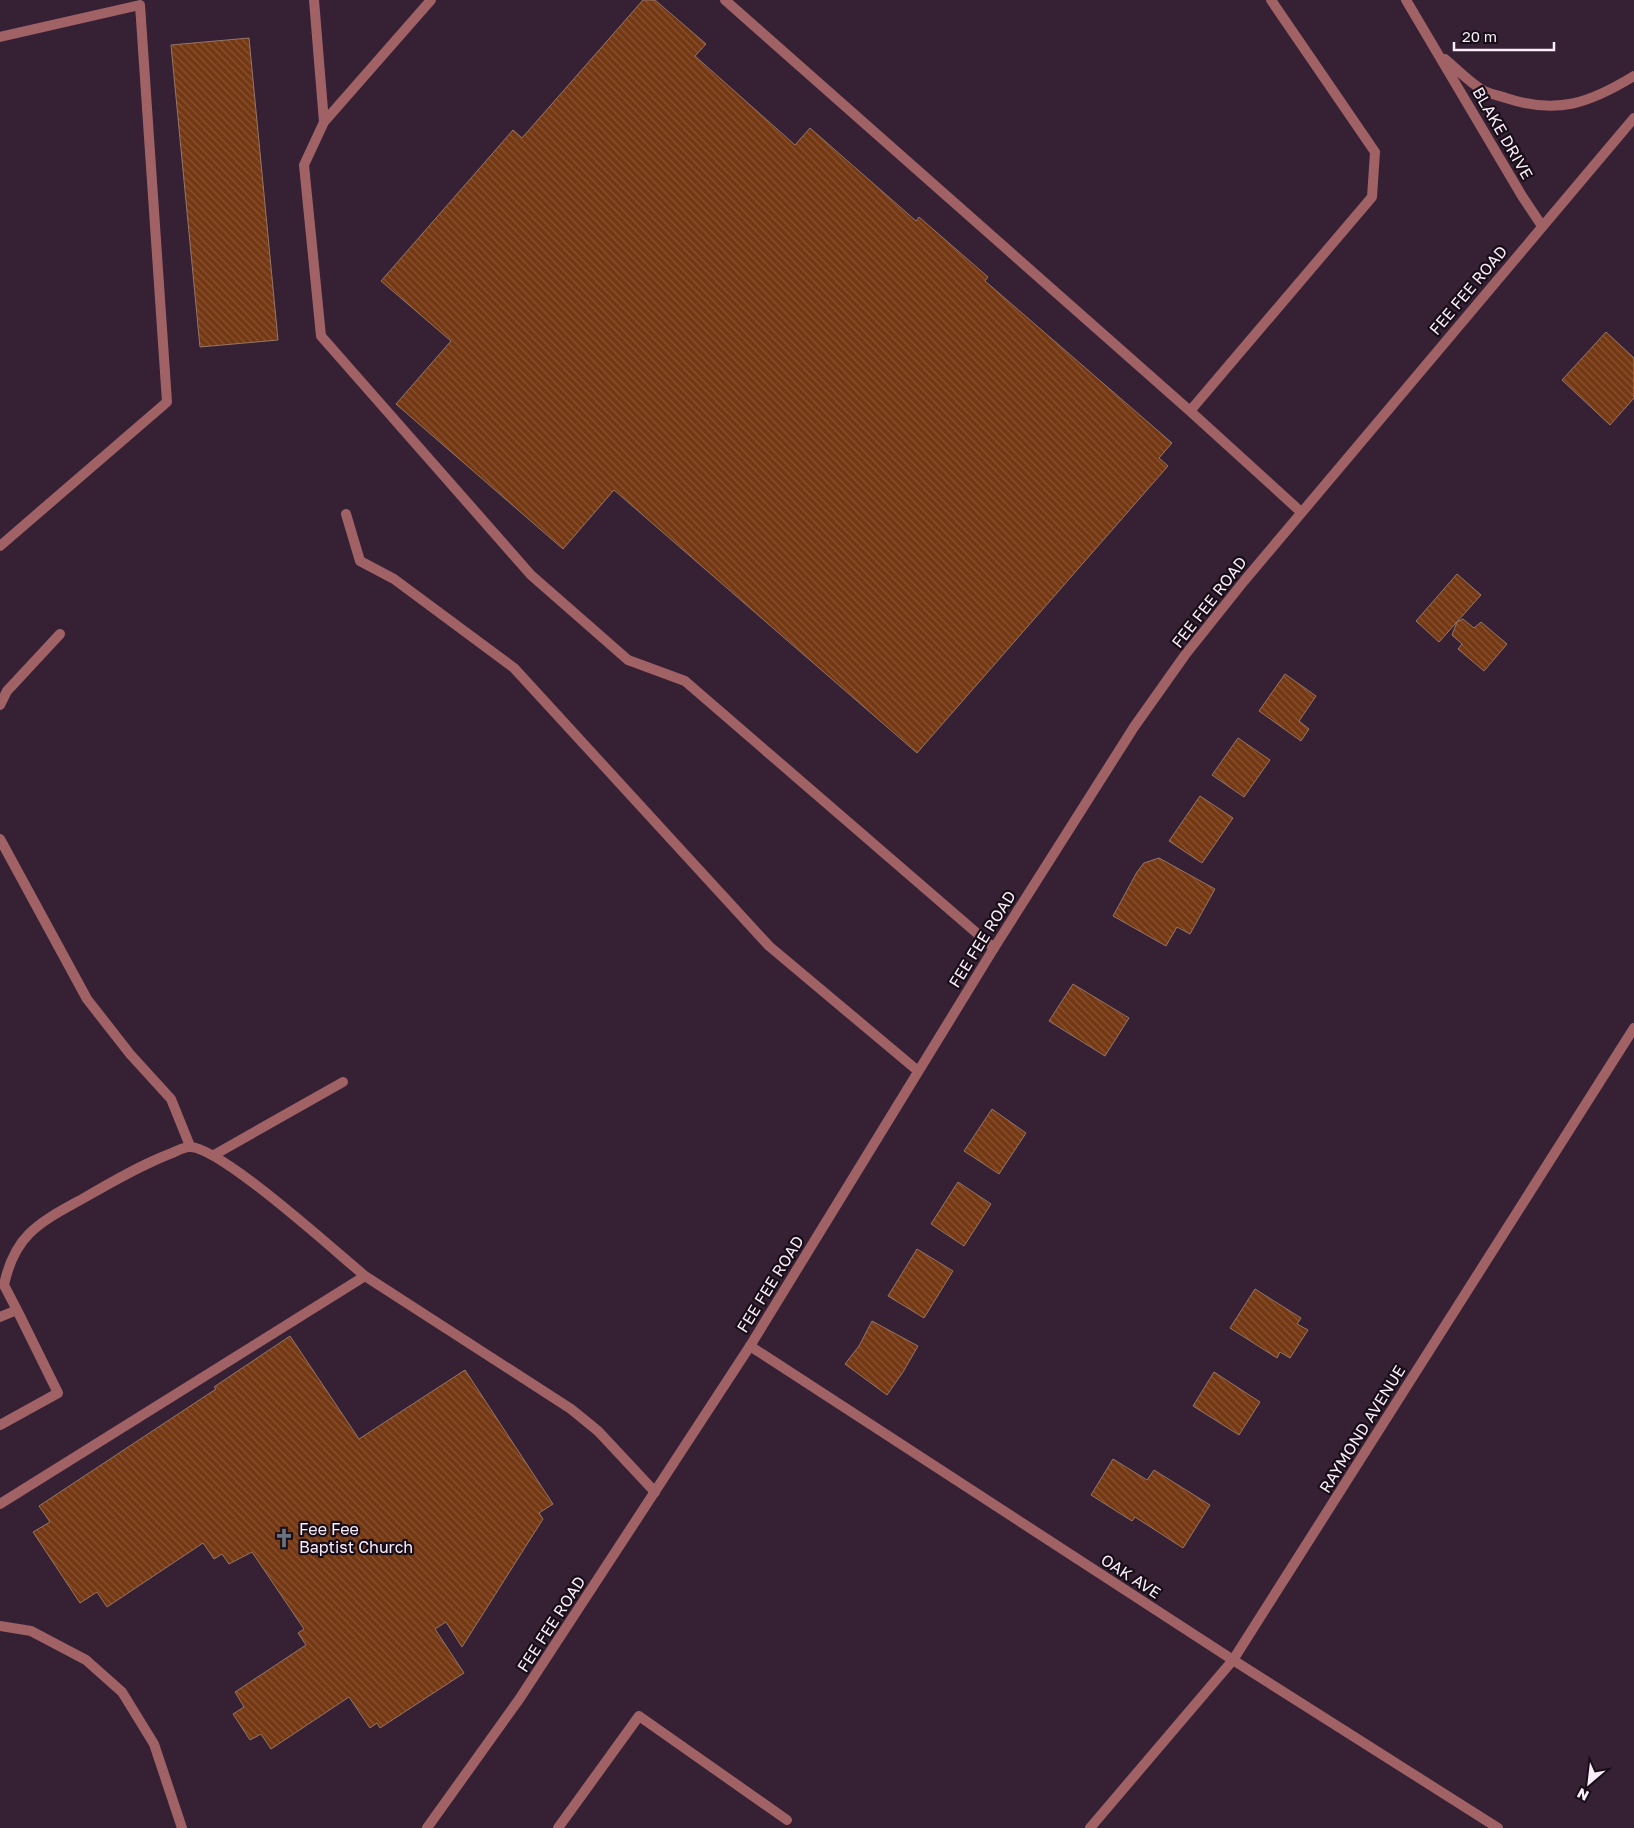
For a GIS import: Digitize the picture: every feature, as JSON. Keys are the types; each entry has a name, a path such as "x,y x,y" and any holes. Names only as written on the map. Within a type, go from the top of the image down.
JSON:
{"street":[{"path":"314,0 324,122"},
{"path":"431,0 324,122 304,165 321,336 531,575 628,660 686,681 994,948"},
{"path":"725,0 1190,410 1301,512"},
{"path":"1190,410 1372,197 1375,152 1271,0"},
{"name":"BLAKE DRIVE","path":"1406,0 1522,196 1542,226"},
{"path":"0,37 140,4 167,402 0,546"},
{"name":"BLAKE DRIVE","path":"1439,55 1482,90 1516,101 1542,106 1569,104 1604,95 1634,76"},
{"name":"FEE FEE ROAD","path":"427,1828 520,1698 750,1346 994,948 1134,727 1186,655 1301,512 1634,118"},
{"path":"346,514 360,561 394,579 514,668 769,946 918,1071"},
{"path":"0,705 7,691 60,634"},
{"path":"0,839 87,999 130,1054 171,1098 190,1146"},
{"name":"RAYMOND AVENUE","path":"1090,1828 1233,1660 1634,1028"},
{"path":"214,1155 343,1082"},
{"path":"0,1425 58,1393 4,1285 8,1265 18,1244 44,1220 86,1196 144,1163 190,1146 214,1155 284,1206 365,1276 571,1409 598,1431 656,1492"},
{"path":"0,1504 365,1276"},
{"path":"0,1318 17,1310"},
{"name":"OAK AVE","path":"750,1346 1233,1660 1498,1828"},
{"path":"0,1626 31,1631 78,1655 122,1692 154,1744 182,1828"},
{"path":"558,1828 639,1716 787,1820"}],"building":[{"path":"643,0 655,0 706,44 695,56 795,145 810,128 916,221 919,217 988,277 985,281 1172,443 1159,458 1168,466 917,753 614,490 563,549 396,404 451,341 381,281 513,130 522,138"},
{"path":"249,38 278,340 200,347 171,45"},
{"path":"1606,332 1634,358 1634,398 1610,425 1562,380"},
{"path":"1457,574 1481,595 1439,642 1416,621"},
{"path":"1463,619 1474,628 1481,622 1507,644 1484,671 1458,649 1462,644 1452,635 1457,622"},
{"path":"1285,674 1316,696 1299,721 1309,729 1301,741 1259,711"},
{"path":"1238,738 1270,760 1244,797 1212,775"},
{"path":"1200,796 1233,818 1202,863 1169,841"},
{"path":"1159,858 1215,889 1190,934 1177,927 1166,946 1113,916 1144,863"},
{"path":"1073,984 1129,1018 1105,1056 1049,1021"},
{"path":"992,1109 1026,1133 999,1174 964,1151"},
{"path":"958,1182 991,1204 964,1246 931,1224"},
{"path":"917,1249 953,1271 924,1318 888,1296"},
{"path":"1255,1289 1301,1318 1297,1324 1308,1330 1290,1358 1280,1352 1277,1358 1230,1328"},
{"path":"872,1321 918,1346 887,1395 845,1364 859,1346"},
{"name":"Fee Fee Baptist Church","path":"290,1336 359,1439 465,1370 553,1504 539,1513 543,1519 462,1647 446,1622 435,1629 464,1673 380,1728 377,1723 370,1728 349,1697 271,1749 261,1734 250,1740 233,1714 244,1707 235,1692 306,1645 298,1633 304,1629 252,1552 229,1564 222,1554 214,1559 203,1543 107,1607 97,1592 80,1603 33,1532 50,1522 39,1506 216,1389 214,1387"},
{"path":"1214,1372 1260,1402 1239,1435 1193,1406"},
{"path":"1113,1459 1147,1480 1154,1470 1210,1505 1183,1548 1135,1517 1132,1521 1091,1495"}],"place":[{"name":"Fee Fee Baptist Church","path":"284,1538"}]}
